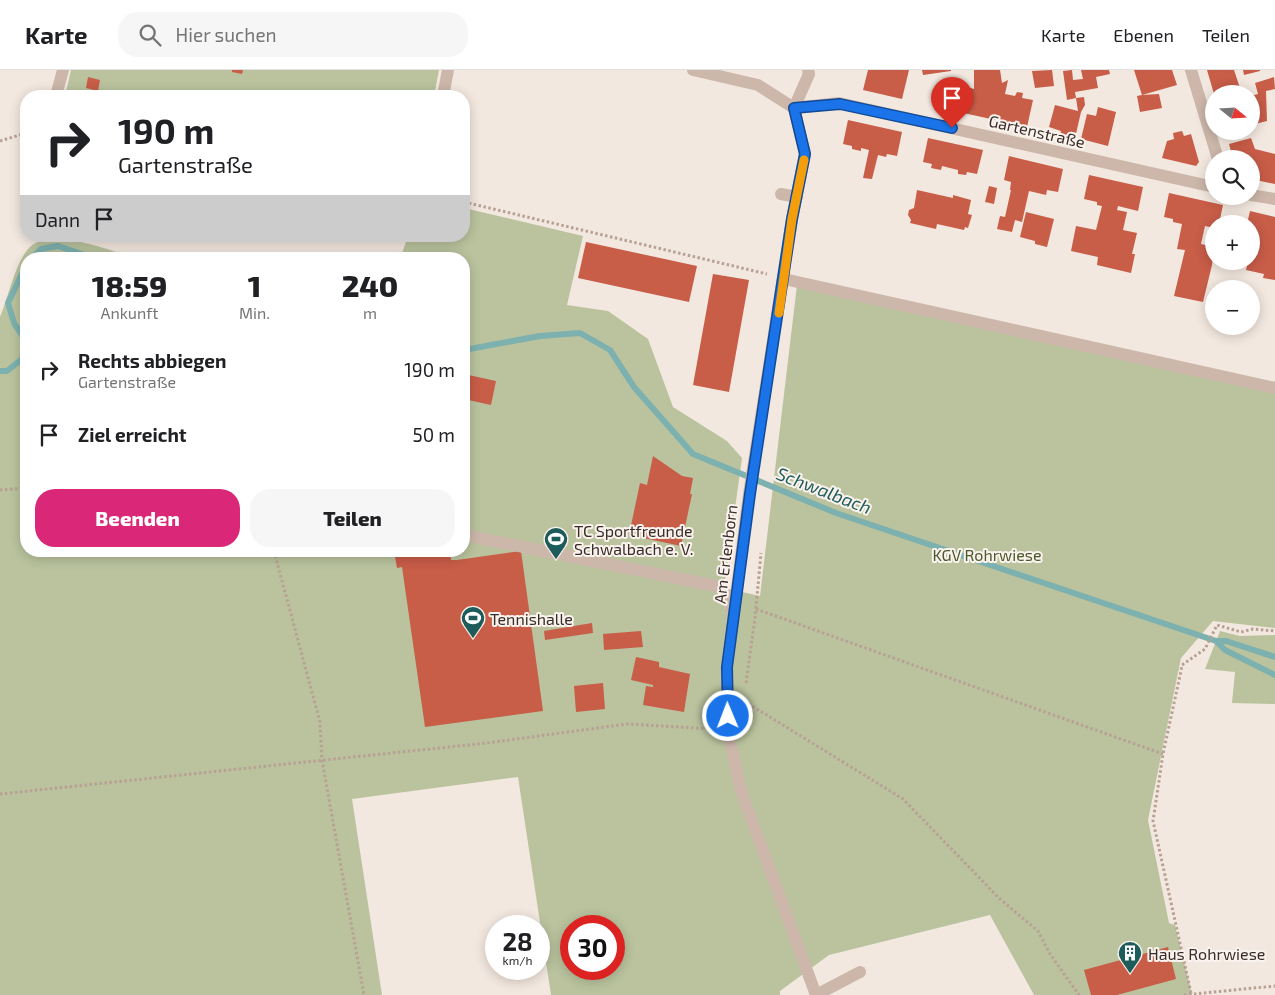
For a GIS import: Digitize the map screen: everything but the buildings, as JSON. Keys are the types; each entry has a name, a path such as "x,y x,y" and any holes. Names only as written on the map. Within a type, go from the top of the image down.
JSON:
{"street":[{"path":"58,90 63,70"},
{"path":"444,90 448,70"},
{"path":"693,70 758,85 794,108 809,74 808,70"},
{"path":"1191,70 1215,150"},
{"name":"Gartenstraße","path":"794,108 840,104 1205,185"},
{"name":"Am Erlenborn","path":"794,108 805,154 750,494 734,612 727,667 728,732 741,791 816,995"},
{"path":"780,194 797,197"},
{"path":"1260,196 1275,199"},
{"path":"784,278 1275,388"},
{"path":"470,536 721,587 734,612"},
{"path":"816,995 860,972"}],"path":[{"path":"0,141 20,135"},
{"path":"470,203 784,278"},
{"path":"0,490 20,488"},
{"path":"276,557 320,722 322,760 364,995"},
{"path":"1078,995 1050,954 1038,931 1000,899 903,799 743,701 756,609 1163,754"},
{"path":"1192,993 1153,820 1163,754 1182,665 1205,649 1217,625 1242,632 1253,629 1275,631"},
{"path":"0,794 497,742 627,724 707,728"},
{"path":"1184,995 1275,986"}],"green space":[{"path":"71,70 439,70 435,90 66,90"},
{"name":"KGV Rohrwiese","path":"470,209 583,236 567,305 608,311 648,339 673,407 727,441 742,458 724,588 760,596 797,285 1275,391 1275,628 1213,621 1181,658 1148,820 1169,923 1175,925 1192,995 1034,995 990,915 829,955 780,991 780,995 551,995 549,980 550,915 539,915 518,777 352,799 382,995 0,995 0,317 20,261 20,557 470,557 470,252 402,252 406,242 470,242"},
{"path":"38,242 81,242 115,252 26,252"},
{"path":"1220,631 1240,636 1275,635 1275,704 1232,703 1235,672 1205,669"}],"waterway":[{"name":"Schwalbach","path":"38,252 41,249 58,246 76,252"},
{"name":"Schwalbach","path":"20,278 8,303 14,323 20,332"},
{"name":"Schwalbach","path":"470,349 540,336 580,333 610,350 634,387 693,454 836,513 1216,641 1226,641 1275,657"},
{"name":"Schwalbach","path":"0,371 7,371 20,361"},
{"path":"1216,641 1225,650 1275,675"}],"slow traffic":[{"path":"779,313 792,219 804,160"}],"place":[{"name":"TC Sportfreunde Schwalbach e. V.","path":"556,560"},
{"name":"Tennishalle","path":"473,639"},
{"name":"Haus Rohrwiese","path":"1130,974"}],"route":[{"path":"728,716 727,667 750,494 792,219 805,154 794,108 840,104 952,128"}]}
